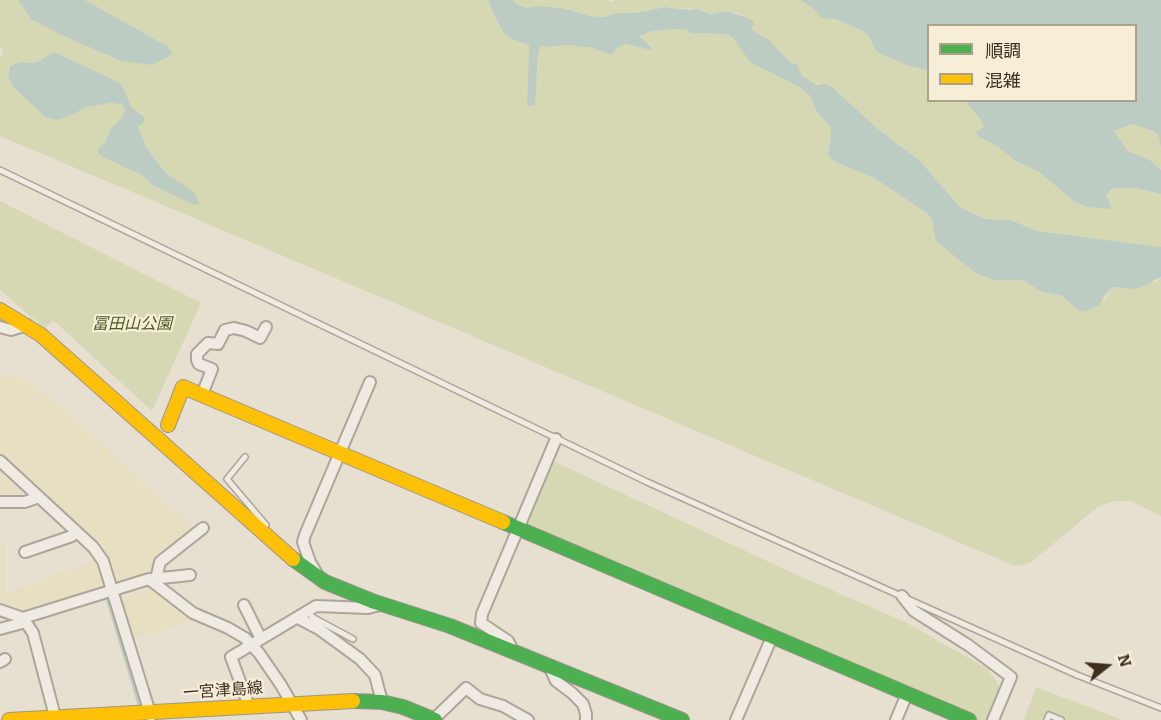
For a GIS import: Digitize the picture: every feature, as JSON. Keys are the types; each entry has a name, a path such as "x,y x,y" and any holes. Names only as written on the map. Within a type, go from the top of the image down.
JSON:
{"street":[{"path":"0,310 27,325 77,366 277,544 321,579 348,593 450,626 682,720"},
{"path":"0,327 11,330 27,325"},
{"path":"202,395 212,369 199,364 197,354 208,343 218,344 225,330 234,328 260,338 266,327"},
{"path":"321,579 310,562 303,542 370,382"},
{"path":"168,425 183,387 969,720"},
{"path":"514,651 508,641 481,623 482,614 556,439"},
{"path":"0,461 93,547 103,561 151,716"},
{"path":"0,502 25,502 39,497"},
{"path":"152,579 160,562 203,528"},
{"path":"25,552 72,536 76,531"},
{"path":"0,629 112,590 152,579 190,575"},
{"path":"152,579 193,613 256,642"},
{"path":"902,596 914,611 968,645 1011,678 993,720"},
{"path":"249,706 231,657 321,605 368,608 383,605"},
{"path":"248,606 256,642 301,720"},
{"path":"0,610 24,620 33,633 56,719"},
{"path":"298,618 318,628 360,658 375,675 382,702"},
{"path":"736,720 772,637"},
{"path":"549,666 556,681 583,704 586,720"},
{"path":"434,720 466,688 480,699 504,706 511,716 528,720"},
{"path":"896,720 907,694"},
{"name":"一宮津島線","path":"9,720 151,716 249,706 355,701 382,702 403,707 434,720"}],"lane":[{"path":"0,170 556,439 1077,675 1161,708"},
{"path":"245,457 227,479 266,525 277,544"},
{"path":"308,611 312,617 353,639"},
{"path":"1047,720 1049,715 1061,720"}],"shaded area":[{"path":"18,0 85,0 167,46 173,54 152,65 121,61 31,19"},
{"path":"488,0 512,0 528,8 539,6 562,8 590,16 604,17 615,13 636,13 665,7 697,9 711,14 726,11 745,17 752,20 753,30 769,40 791,63 797,64 803,77 818,85 831,86 878,129 920,161 960,207 985,219 1011,220 1037,231 1161,247 1161,277 1137,289 1113,287 1099,305 1085,312 1077,309 1062,296 1040,291 1023,280 995,280 977,274 936,241 932,220 927,213 874,178 834,161 828,154 831,128 817,112 809,95 798,86 750,62 733,38 726,34 692,33 672,29 649,32 639,36 652,48 651,50 625,44 611,55 593,48 568,45 544,47 541,45 538,55 535,105 527,106 529,45 505,35"},
{"path":"800,0 1161,0 1161,148 1158,134 1133,124 1114,131 1128,151 1150,160 1161,170 1161,194 1136,188 1115,188 1106,195 1111,207 1108,209 1076,203 1039,172 1014,160 997,146 978,136 976,132 984,127 966,102 1137,102 1137,24 927,24 927,70 909,66 881,54 874,48 868,35 861,30 835,19 822,18 814,9"},
{"path":"52,53 118,82 123,87 131,107 145,117 143,123 138,126 146,147 168,175 194,192 199,204 194,205 154,186 139,173 98,154 98,149 105,142 112,127 123,117 125,110 123,105 112,103 87,107 56,120 45,117 13,87 8,76 10,66 20,62 40,61"},
{"path":"0,374 19,375 62,408 195,529 155,559 151,577 116,587 103,548 0,453"},
{"path":"0,472 27,497 0,496"},
{"path":"0,544 5,544 5,606 0,606"},
{"path":"95,560 105,590 25,614 18,610 6,609 7,592"},
{"path":"150,589 195,620 133,639 119,598"}],"green space":[{"path":"0,0 18,0 31,19 110,57 152,65 172,55 160,42 85,0 488,0 505,35 529,45 527,103 537,80 538,55 541,45 544,47 568,45 593,48 611,54 625,44 652,48 639,36 649,32 672,29 692,33 726,34 733,38 751,62 798,86 809,95 817,112 831,128 828,154 834,161 874,178 927,213 977,274 995,280 1023,280 1040,291 1062,296 1077,309 1105,299 1108,291 1113,287 1122,288 1157,281 1161,277 1161,516 1131,501 1115,501 1099,506 1030,563 1015,566 0,136 0,57 3,54 0,46","holes":["56,53 98,74 131,108 143,114 138,126 146,147 194,205 154,186 139,173 112,162 101,146 112,128 123,117 125,110 123,105 112,103 87,107 65,118 45,117 13,87 8,76 10,66 20,62 40,61"]},
{"path":"512,0 608,0 611,2 614,0 800,0 834,19 861,30 868,35 871,43 881,54 909,66 927,70 927,102 966,102 984,127 976,133 1014,160 1039,172 1076,203 1102,209 1107,200 1107,192 1115,188 1136,188 1161,194 1161,247 1037,231 1011,220 985,219 960,207 920,161 878,129 831,86 810,82 803,77 797,64 791,63 781,55 777,48 750,27 752,20 736,13 726,11 711,14 703,10 665,7 636,13 615,13 605,17 590,16 562,8 520,6"},
{"path":"1134,124 1158,134 1161,148 1161,170 1150,160 1128,151 1114,131"},
{"name":"冨田山公園","path":"0,201 201,303 152,411 53,320 45,329 0,290"},
{"path":"551,460 797,575 905,622 988,669 1002,691 990,720 976,720 522,528"},
{"path":"1036,687 1122,720 1024,720"}],"waterway":[{"path":"69,609 107,598 139,704"}],"traffic: fast":[{"path":"503,522 969,720"},
{"path":"293,559 325,582 372,601 450,626 682,720"},
{"path":"353,701 382,702 403,707 435,720"}],"traffic: slow":[{"path":"0,310 41,335 293,559"},
{"path":"168,425 183,387 503,522"},
{"path":"9,720 353,701"}]}
